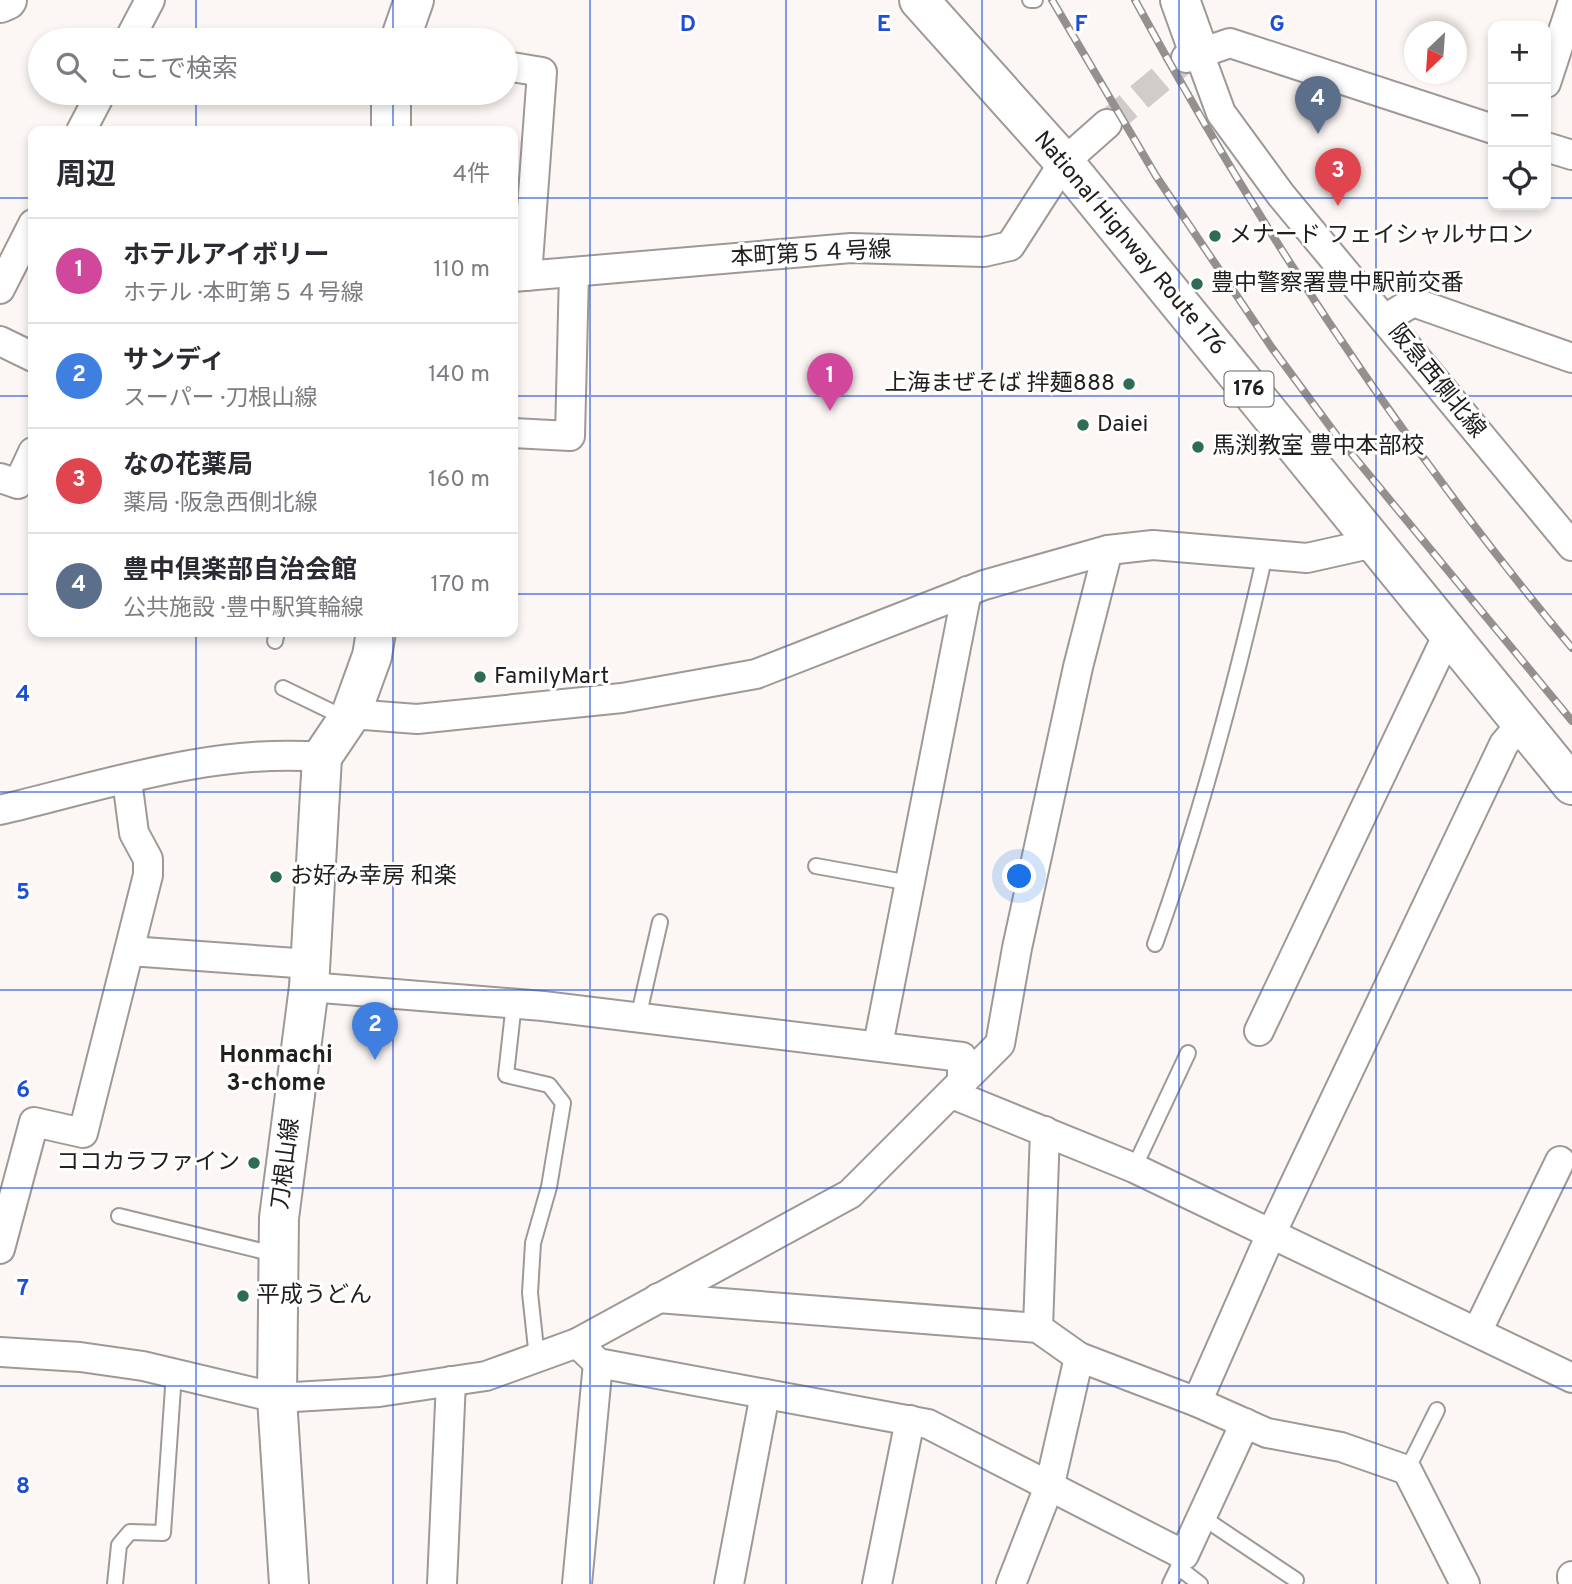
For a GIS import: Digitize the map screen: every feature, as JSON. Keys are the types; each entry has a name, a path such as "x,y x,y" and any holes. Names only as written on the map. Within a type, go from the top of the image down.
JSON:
{"main road":[{"path":"0,3 7,0"},
{"path":"404,28 414,0"},
{"name":"National Highway Route 176","path":"919,0 1064,162 1572,785"},
{"name":"阪急西側北線","path":"1187,3 1192,56"},
{"path":"391,105 391,126"},
{"path":"322,757 349,716 372,656 375,637"},
{"name":"刀根山線","path":"289,1584 277,1398 279,1218 310,976 322,757"}],"street":[{"path":"135,28 150,0"},
{"path":"1551,68 1572,4"},
{"path":"1192,56 1230,43 1488,127"},
{"name":"阪急西側北線","path":"1192,56 1221,113 1281,195 1572,546"},
{"path":"518,68 542,72 520,276"},
{"path":"84,126 95,105"},
{"name":"本町第５４号線","path":"520,276 851,248 984,252 1010,246 1064,162 1107,124"},
{"path":"1549,147 1572,156"},
{"path":"0,289 28,234"},
{"path":"518,433 570,436 574,272"},
{"path":"1385,319 1413,302 1572,358"},
{"path":"0,341 28,355"},
{"path":"17,484 28,462"},
{"path":"349,716 417,719 622,698 756,674 967,591 1108,550 1153,545 1307,558 1374,543"},
{"path":"0,1352 80,1357 174,1373 277,1398 379,1392 486,1376 577,1343 850,1194 1000,1044 1017,948 1072,694 1108,550"},
{"path":"878,1045 967,591"},
{"path":"1259,1031 1448,634"},
{"path":"1198,1402 1271,1234 1504,744 1521,724"},
{"path":"0,810 206,761 296,754 322,757"},
{"path":"0,1249 34,1122 83,1133 119,981 130,951 148,875 148,859 134,833 127,780"},
{"path":"130,951 514,1003 962,1057 957,1089"},
{"path":"957,1089 1045,1131 1134,1168 1572,1378"},
{"path":"1038,1328 1045,1131"},
{"path":"1477,1332 1560,1161"},
{"path":"658,1298 1038,1328 1079,1357 1198,1402 1267,1433 1341,1447 1407,1470 1465,1584"},
{"path":"577,1343 598,1363 928,1424 1050,1484 1181,1561 1245,1423"},
{"path":"1011,1584 1050,1484 1079,1357"},
{"path":"577,1584 598,1363"},
{"path":"442,1584 451,1381"},
{"path":"729,1584 765,1394"},
{"path":"877,1584 910,1420"}],"lane":[{"path":"1155,943 1195,828 1238,677 1265,555"},
{"path":"283,688 349,716"},
{"path":"816,866 910,883"},
{"path":"638,1018 660,922"},
{"path":"514,1003 506,1075 549,1085 563,1103 549,1187 533,1243 530,1293 537,1358"},
{"path":"1134,1168 1188,1053"},
{"path":"119,1216 279,1255"},
{"path":"115,1584 120,1545 130,1532 163,1533 174,1373"},
{"path":"1407,1470 1437,1410"},
{"path":"1202,1517 1296,1580"},
{"path":"1170,1584 1181,1561 1200,1584"}],"tunnel":[{"path":"1107,124 1186,58"}],"railway":[{"path":"1052,0 1156,176 1272,348 1337,436 1572,721"},
{"path":"1135,0 1232,170 1337,335 1451,495 1572,648"}],"place":[{"name":"豊中倶楽部自治会館","path":"1318,134"},
{"name":"なの花薬局","path":"1338,206"},
{"name":"メナード フェイシャルサロン","path":"1215,236"},
{"name":"豊中警察署豊中駅前交番","path":"1197,284"},
{"name":"上海まぜそば 拌麺888","path":"1129,384"},
{"name":"ホテルアイボリー","path":"830,411"},
{"name":"Daiei","path":"1083,425"},
{"name":"馬渕教室 豊中本部校","path":"1198,447"},
{"name":"FamilyMart","path":"480,677"},
{"name":"お好み幸房 和楽","path":"276,877"},
{"name":"サンディ","path":"375,1060"},
{"name":"ココカラファイン","path":"254,1163"},
{"name":"平成うどん","path":"243,1296"}],"district":[{"name":"Honmachi 3-chome","path":"276,1070"}]}
